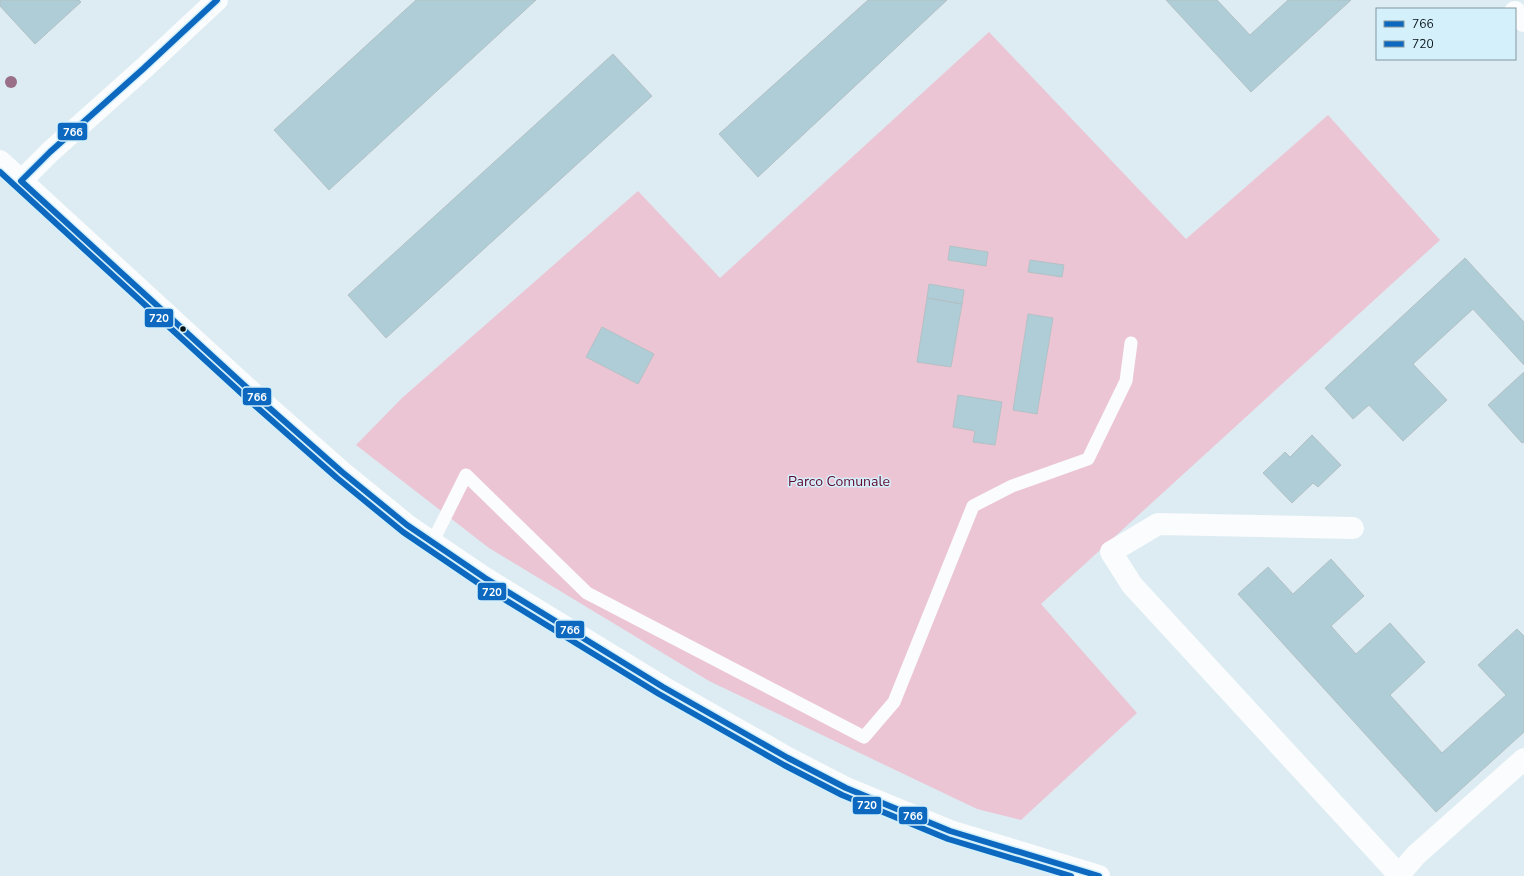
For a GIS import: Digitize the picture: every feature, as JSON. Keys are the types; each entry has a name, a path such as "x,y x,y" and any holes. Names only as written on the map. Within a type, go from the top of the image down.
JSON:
{"main road":[{"path":"21,181 50,152 143,69 217,0"},
{"path":"1504,0 1511,8"},
{"path":"1516,13 1524,21"},
{"path":"0,162 284,421 384,507 432,543 485,578 629,667 730,725 846,788 950,831 1099,876"},
{"path":"1353,528 1158,524 1112,552 1132,585 1398,875 1416,855 1524,760"}],"lane":[{"path":"432,543 466,475 587,593 864,737 894,702 973,506 1012,486 1088,459 1126,381 1131,343"}],"green space":[{"name":"Parco Comunale","path":"989,32 1186,239 1328,115 1440,240 1041,604 1137,713 1021,820 977,809 709,681 489,548 356,445 402,398 638,191 720,278"}],"building":[{"path":"0,0 79,0 81,2 35,44 0,6"},
{"path":"416,0 536,0 329,190 274,130"},
{"path":"868,0 947,0 758,177 719,134"},
{"path":"1166,0 1217,0 1250,35 1288,0 1351,0 1251,92"},
{"path":"613,54 652,96 386,338 348,295"},
{"path":"950,246 988,252 986,266 948,260"},
{"path":"1465,258 1524,322 1524,365 1473,309 1413,364 1447,400 1403,441 1369,405 1353,419 1325,388"},
{"path":"1030,260 1064,265 1062,277 1028,272"},
{"path":"929,284 964,290 962,304 927,298"},
{"path":"927,298 962,304 951,367 917,362"},
{"path":"1028,314 1053,318 1037,414 1013,410"},
{"path":"602,327 654,354 638,384 586,357"},
{"path":"1524,372 1524,442 1522,443 1488,405"},
{"path":"958,395 1002,402 995,445 973,442 975,431 953,427"},
{"path":"1312,435 1341,465 1318,487 1313,483 1292,503 1263,473 1285,452 1290,457"},
{"path":"1331,559 1364,596 1331,626 1356,654 1390,623 1425,662 1390,695 1442,753 1506,695 1478,665 1517,629 1524,636 1524,732 1436,812 1238,594 1268,567 1293,594"}],"transit line":[{"name":"766","path":"217,0 143,69 50,152 21,181 257,397 342,472 407,525 485,578 663,687 788,758 846,788 950,831 1099,876"},
{"name":"720","path":"0,172 252,403 337,478 403,532 481,585 659,694 784,765 842,795 948,839 1071,876"}]}
